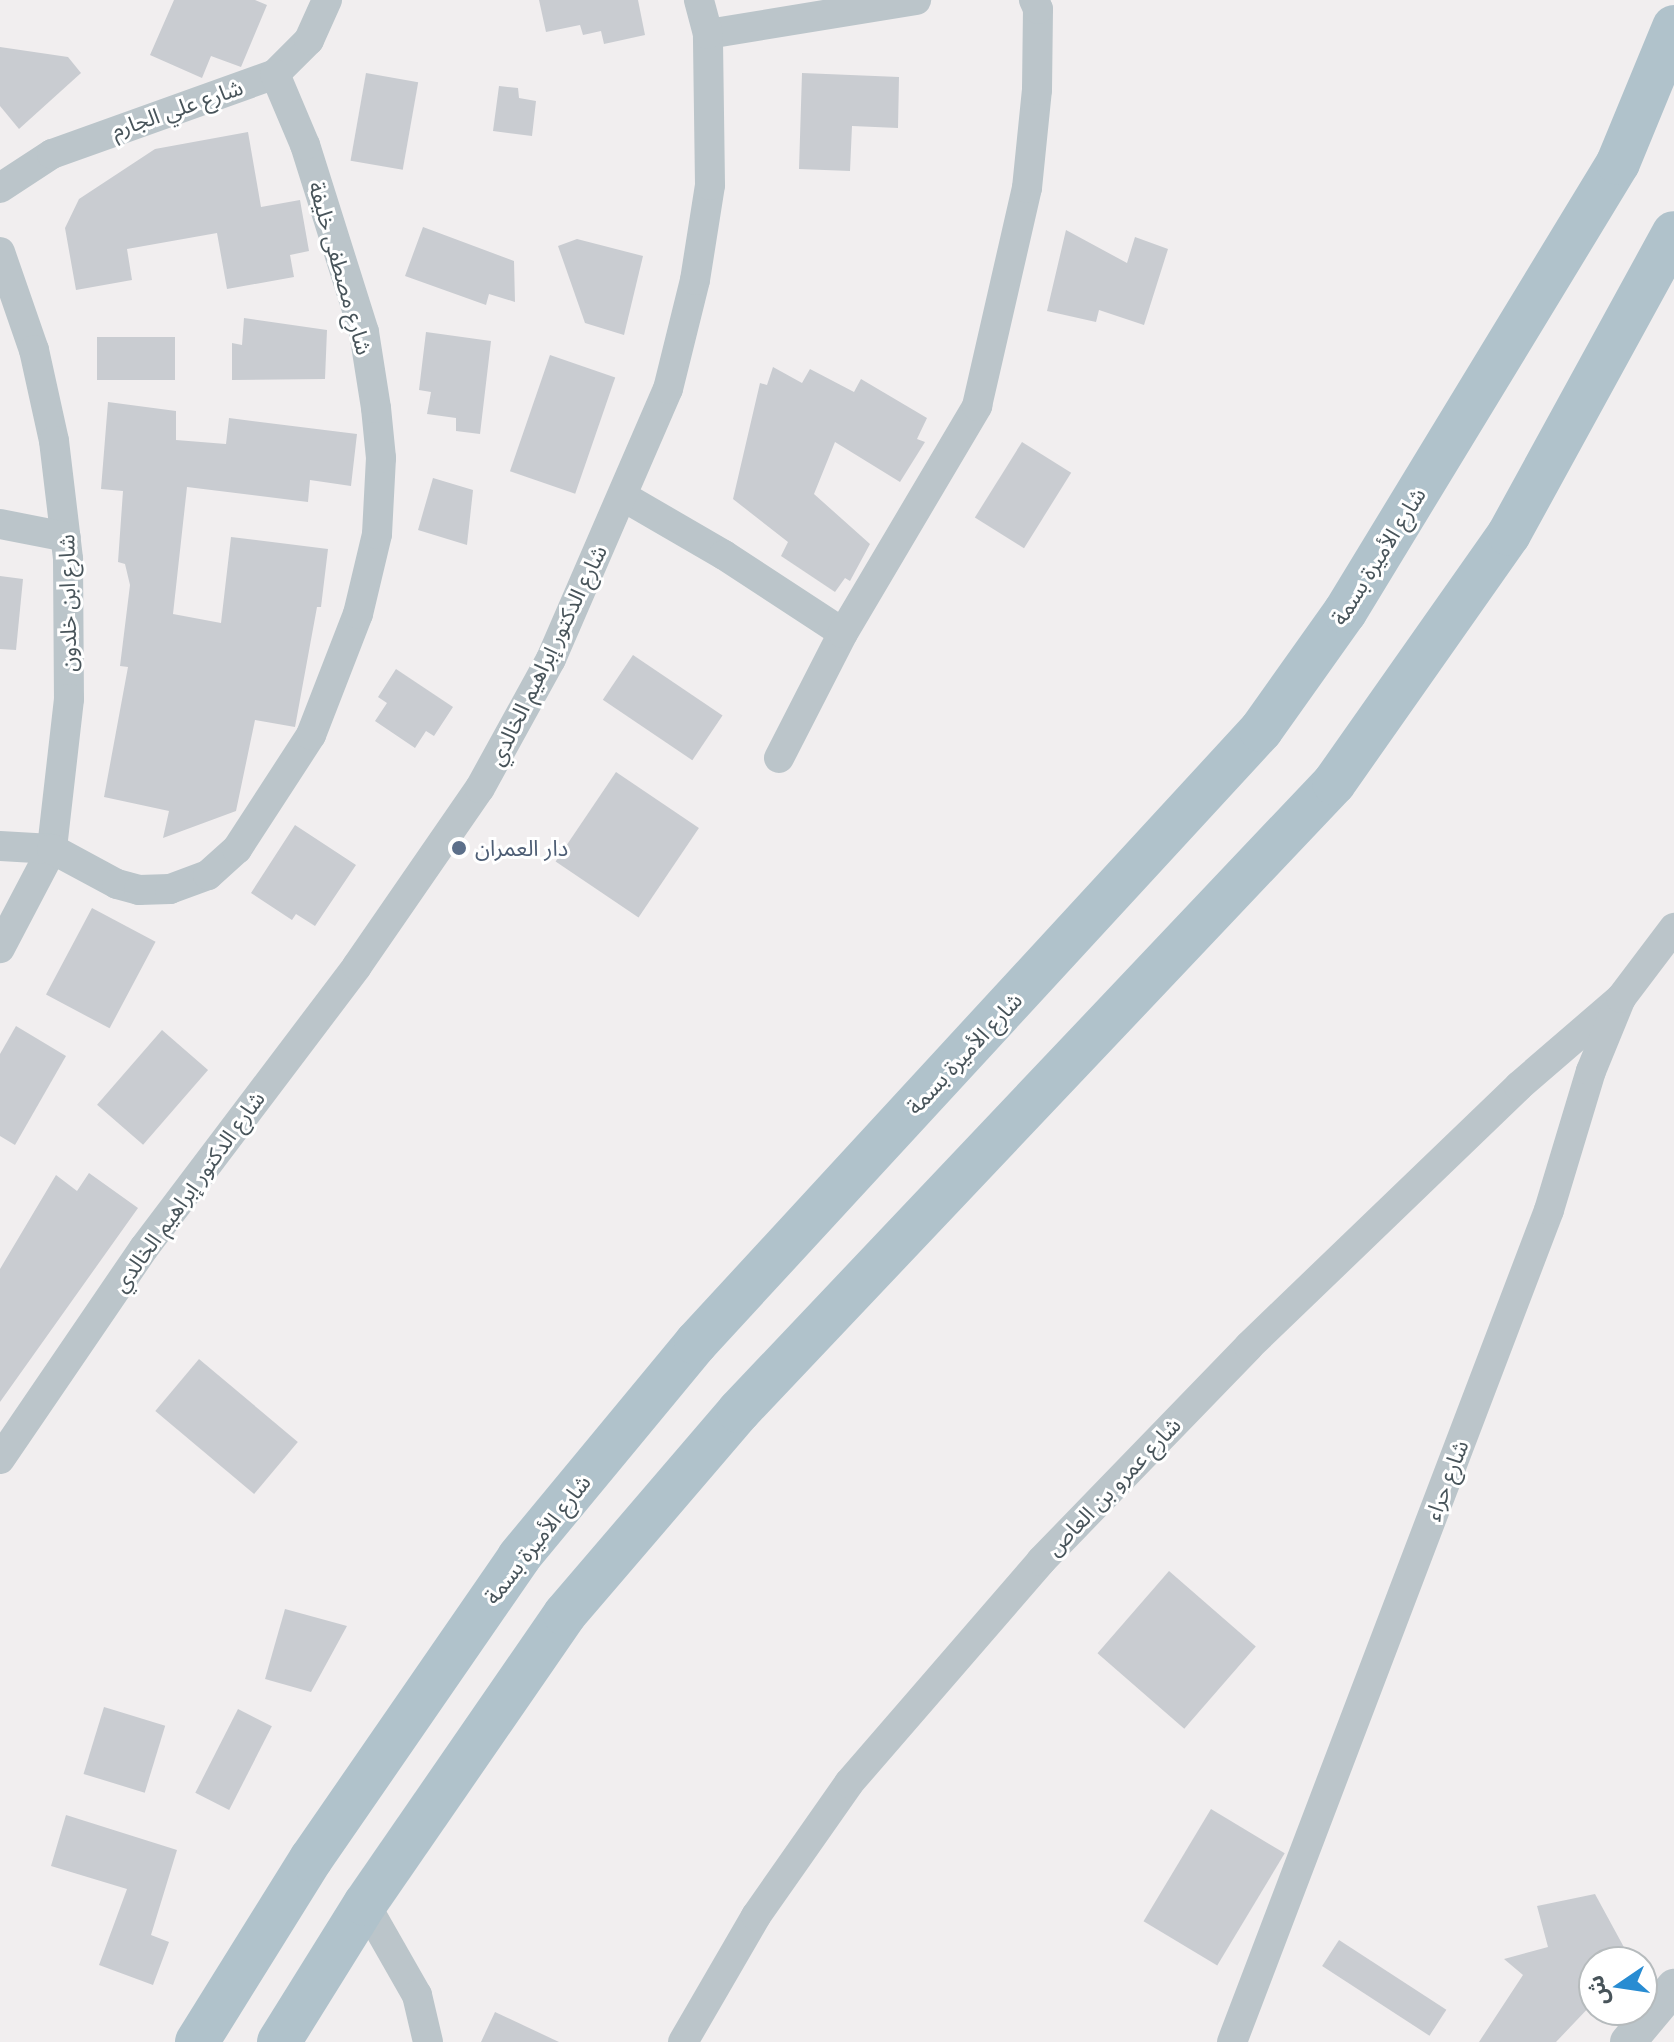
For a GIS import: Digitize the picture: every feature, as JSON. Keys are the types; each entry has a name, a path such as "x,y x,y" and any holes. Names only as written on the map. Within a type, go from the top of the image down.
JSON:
{"main road":[{"path":"1645,95 1656,0"},
{"name":"شارع الأميرة بسمة","path":"197,2042 311,1859 519,1557 696,1343 1261,730 1345,612 1618,163 1674,27"},
{"path":"279,2042 365,1904 565,1614 739,1411 1334,783 1509,534 1674,233"}],"street":[{"name":"شارع علي الجارم","path":"0,188 52,154 275,74 309,40 327,0"},
{"name":"شارع الدكتور إبراهيم الخالدي","path":"0,1459 144,1248 357,966 480,788 551,659 624,497 668,389 695,280 710,185 708,34 699,0"},
{"path":"708,34 916,0"},
{"path":"779,758 843,633 977,406 1027,188 1037,90 1038,9 1034,0"},
{"name":"شارع مصطفى خليفة","path":"0,846 52,849 117,884 139,890 170,889 208,875 237,849 311,735 358,614 377,534 381,458 376,408 364,332 305,145 275,74"},
{"name":"شارع ابن خلدون","path":"0,252 34,350 54,441 66,537 69,699 52,849 0,948"},
{"path":"624,497 724,555 843,633"},
{"path":"0,524 66,537"},
{"name":"شارع حراء","path":"1232,2042 1549,1210 1591,1071 1621,998 1674,928"},
{"name":"شارع عمرو بن العاص","path":"683,2042 756,1916 849,1783 1041,1561 1272,1324 1519,1086 1621,998"},
{"path":"365,1904 412,1985 428,2042"},
{"path":"1628,2042 1674,1987"}],"building":[{"path":"174,0 255,0 267,5 241,67 211,56 202,78 150,55"},
{"path":"539,0 638,0 645,35 604,44 601,31 583,35 580,25 546,32"},
{"path":"0,47 68,57 81,73 19,129 0,106"},
{"path":"366,73 418,82 403,170 351,161"},
{"path":"802,73 899,77 898,128 852,126 850,171 799,169"},
{"path":"499,86 518,88 519,98 536,101 532,136 493,131"},
{"path":"248,132 261,207 300,200 309,251 290,255 294,277 227,289 217,233 127,249 132,280 76,290 65,228 79,199 155,149"},
{"path":"423,227 514,261 515,302 489,294 486,305 405,276"},
{"path":"1066,230 1127,263 1135,237 1168,249 1144,325 1099,310 1096,322 1047,311"},
{"path":"577,239 643,256 624,335 585,323 558,246"},
{"path":"244,318 327,330 325,379 232,380 232,343 242,345"},
{"path":"426,332 491,341 480,434 456,431 456,418 427,414 431,392 419,390"},
{"path":"97,337 175,337 175,380 97,380"},
{"path":"550,355 615,377 575,494 510,471"},
{"path":"773,367 802,383 810,369 854,392 861,379 927,418 917,439 925,442 900,482 835,442 814,494 870,544 850,581 845,578 835,592 781,556 788,542 733,499 760,383 767,385"},
{"path":"108,402 176,411 176,440 226,444 229,418 357,434 351,486 310,480 308,502 187,487 173,614 221,623 231,537 328,549 321,607 317,607 295,727 255,720 236,811 163,838 169,811 104,797 128,667 120,666 130,585 125,564 118,562 123,491 101,489"},
{"path":"1022,442 1071,473 1024,548 975,517"},
{"path":"433,478 473,490 467,545 418,530"},
{"path":"0,576 23,579 16,650 0,649"},
{"path":"633,655 723,715 692,760 603,700"},
{"path":"396,669 453,707 434,736 426,731 415,748 375,721 387,703 378,697"},
{"path":"616,772 699,828 639,917 556,862"},
{"path":"295,825 356,865 315,926 296,914 292,920 251,893"},
{"path":"92,908 156,942 110,1028 46,995"},
{"path":"16,1026 66,1056 15,1145 0,1136 0,1054"},
{"path":"162,1030 208,1070 143,1145 97,1105"},
{"path":"89,1173 138,1208 0,1402 0,1269 56,1175 77,1191"},
{"path":"199,1359 298,1442 254,1494 155,1411"},
{"path":"1169,1571 1256,1646 1184,1729 1097,1653"},
{"path":"285,1609 347,1626 311,1692 265,1679"},
{"path":"104,1707 165,1726 145,1793 84,1774"},
{"path":"238,1709 272,1726 229,1810 195,1793"},
{"path":"1211,1809 1285,1853 1217,1966 1144,1921"},
{"path":"66,1815 177,1850 151,1935 169,1942 153,1985 99,1965 127,1889 51,1866"},
{"path":"1595,1894 1623,1946 1578,1946 1578,2019 1556,2042 1479,2042 1523,1975 1504,1959 1548,1947 1537,1906"},
{"path":"1339,1940 1446,2010 1429,2036 1322,1966"},
{"path":"495,2012 559,2042 481,2042"}],"place":[{"name":"دار العمران","path":"459,848"}]}
